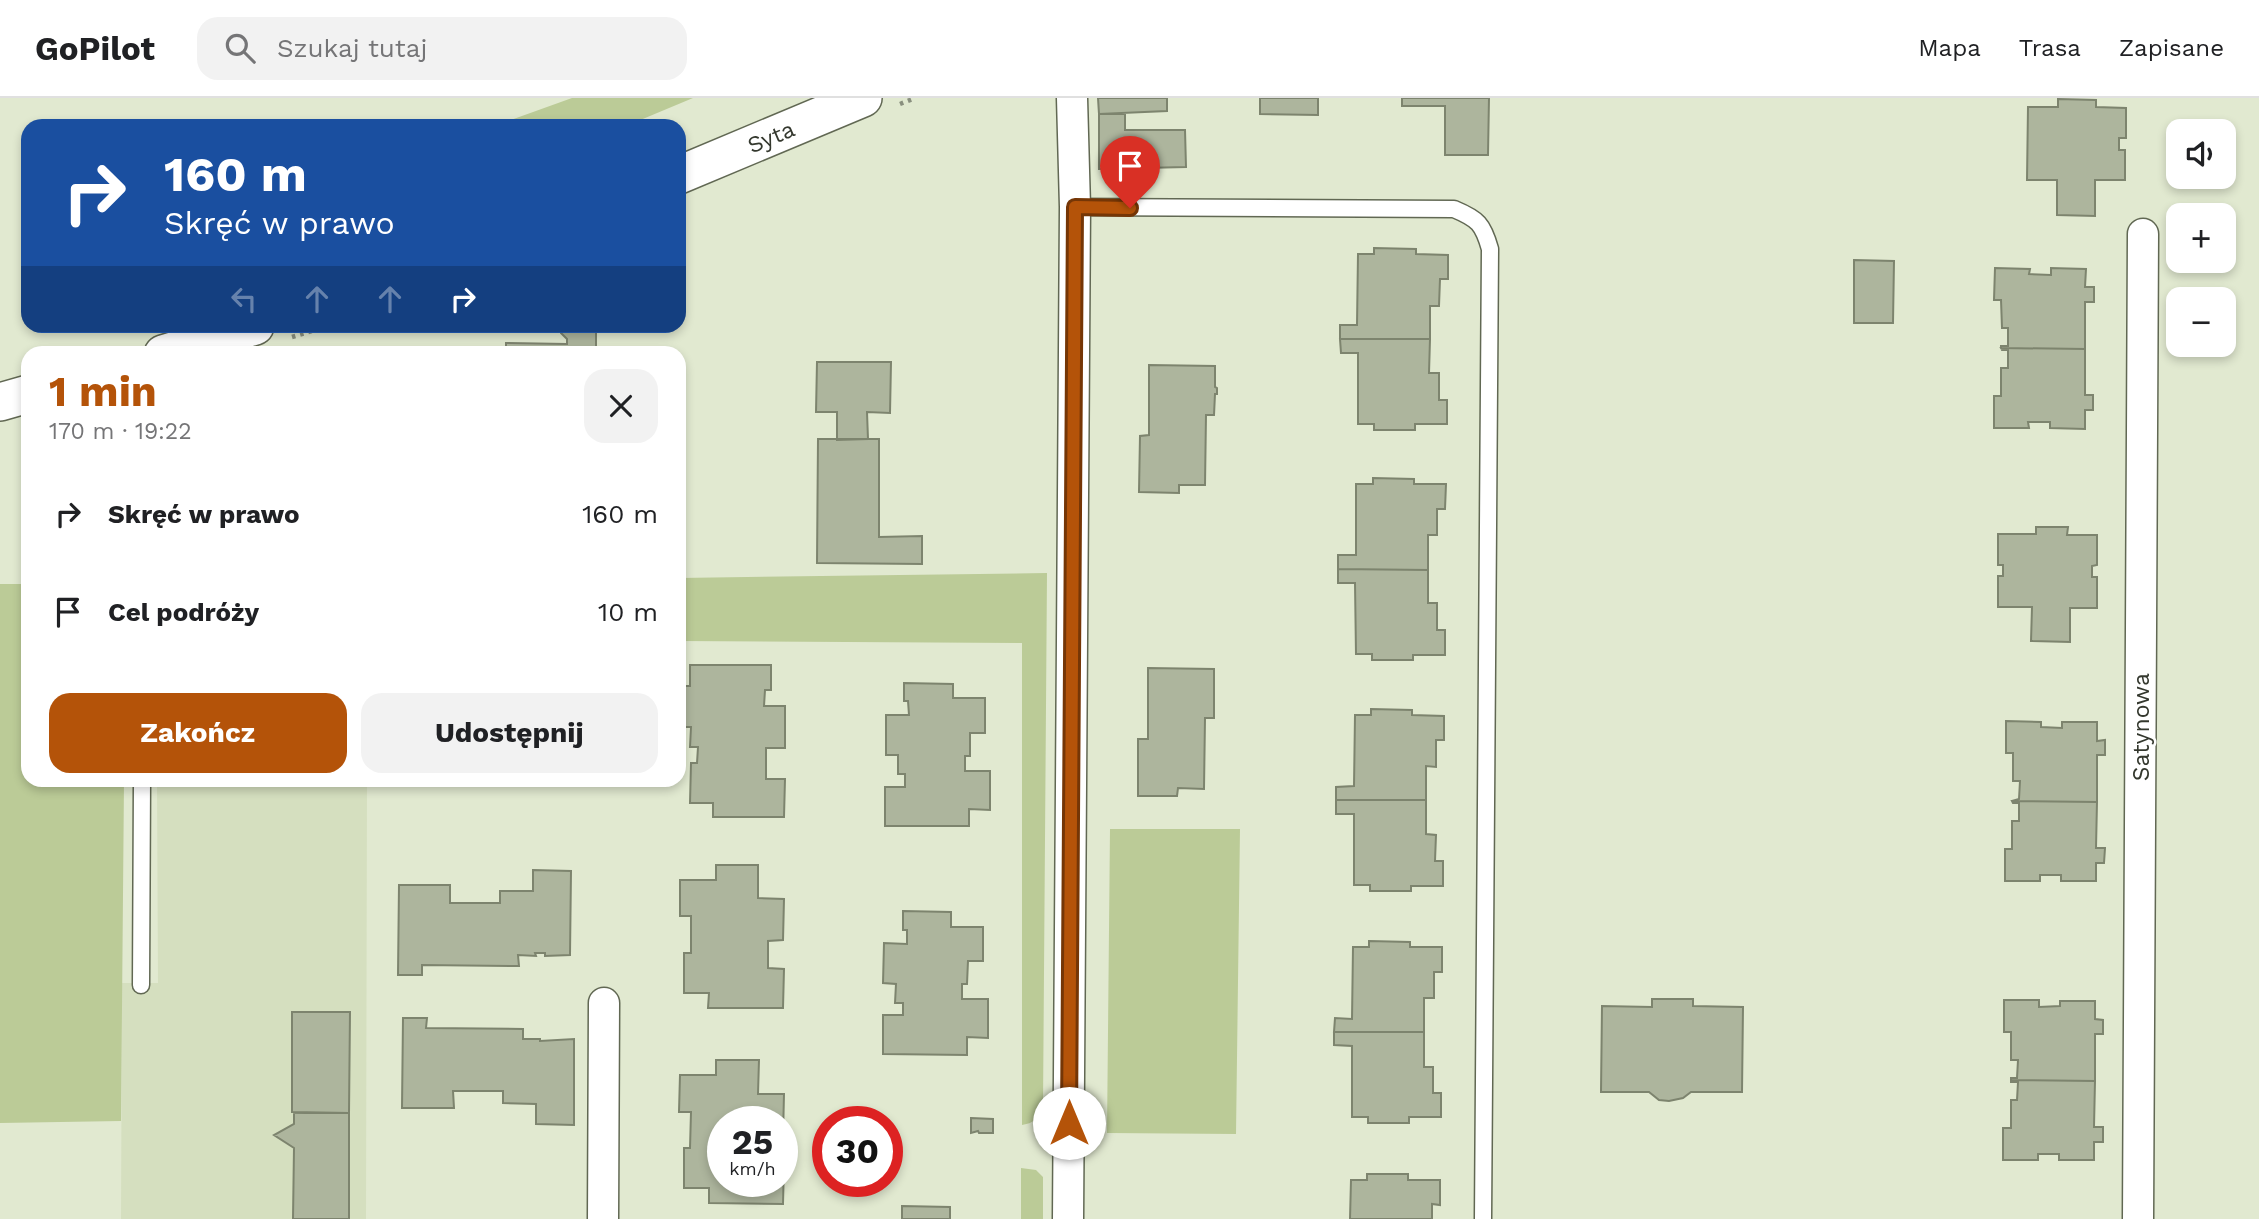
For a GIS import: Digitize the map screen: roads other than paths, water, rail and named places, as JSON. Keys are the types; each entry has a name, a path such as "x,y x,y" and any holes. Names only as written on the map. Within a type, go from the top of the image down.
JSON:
{"street":[{"name":"Syta","path":"686,172 863,98"},
{"path":"1068,1219 1075,207 1072,98"},
{"name":"Satynowa","path":"2138,1219 2143,234"},
{"path":"189,346 232,333"},
{"path":"0,402 21,396"},
{"path":"603,1219 604,1003"}],"lane":[{"path":"1075,207 1454,209 1480,223 1486,235 1490,249 1483,1219"},
{"path":"141,985 142,787"}]}
